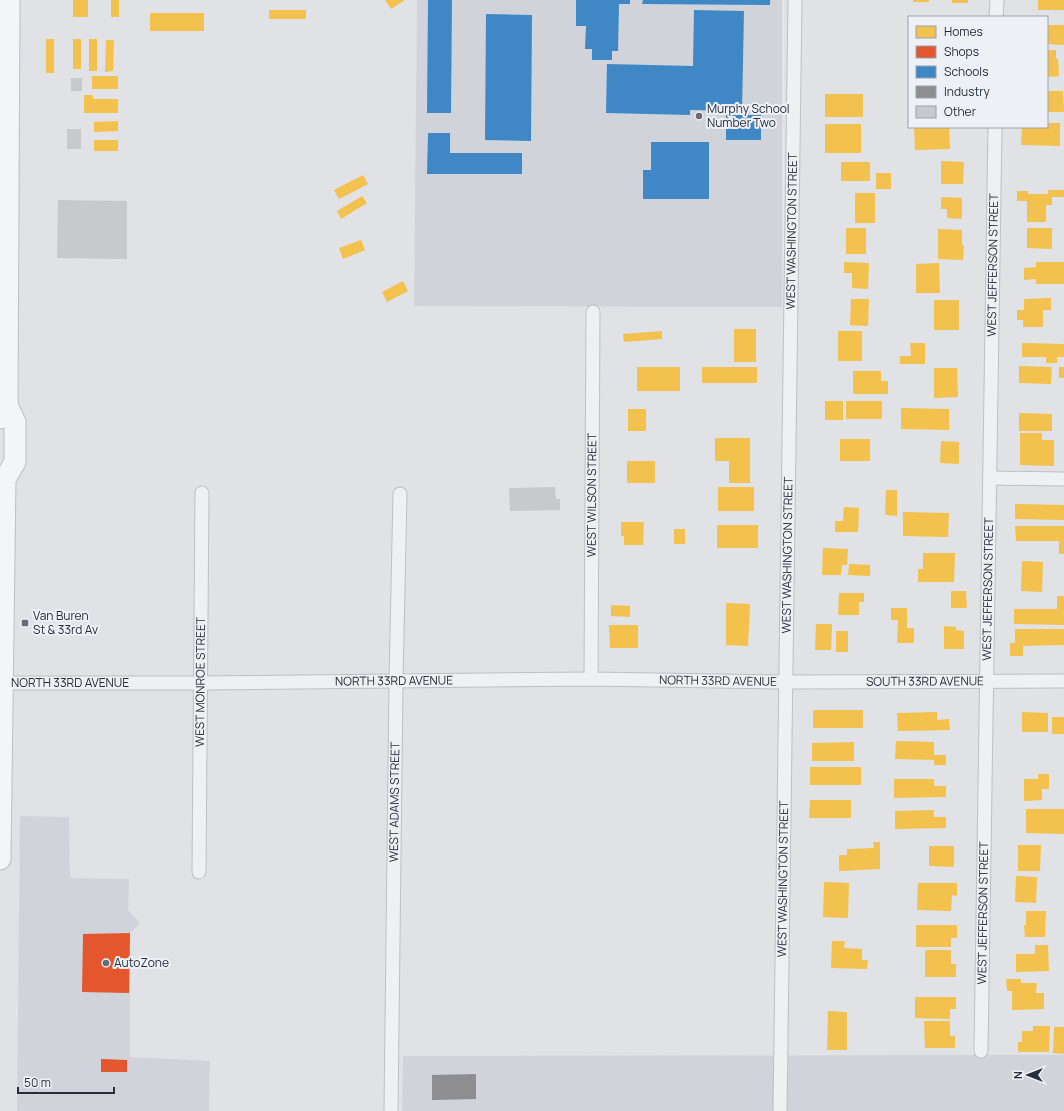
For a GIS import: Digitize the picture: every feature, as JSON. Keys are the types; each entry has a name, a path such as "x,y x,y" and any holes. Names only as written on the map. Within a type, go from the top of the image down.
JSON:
{"main road":[{"path":"0,859 3,474 15,462 15,422 3,412 3,315 9,0"}],"street":[{"name":"WEST WASHINGTON STREET","path":"780,1111 795,0"},
{"path":"996,16 997,0"},
{"name":"WEST JEFFERSON STREET","path":"981,1051 995,128"},
{"name":"WEST WILSON STREET","path":"591,679 593,312"},
{"path":"990,478 1064,479"},
{"name":"WEST MONROE STREET","path":"200,872 202,493"},
{"name":"WEST ADAMS STREET","path":"390,1111 400,494"},
{"name":"NORTH 33RD AVENUE","path":"1,695 200,683 591,679 786,682"},
{"name":"SOUTH 33RD AVENUE","path":"786,682 1064,681"}],"shaded area":[{"path":"417,0 782,0 782,307 414,306"},
{"path":"20,816 69,817 70,878 129,879 128,910 140,923 130,933 130,1057 210,1061 209,1111 17,1111"},
{"path":"1064,1055 1064,1111 402,1111 403,1056"}],"building: Homes":[{"path":"73,0 88,0 88,17 73,17"},
{"path":"111,0 119,0 119,17 111,17"},
{"path":"385,0 405,0 391,9"},
{"path":"913,0 929,0 929,2 913,2"},
{"path":"952,0 968,0 968,3 952,3"},
{"path":"1038,0 1064,0 1064,10 1038,10"},
{"path":"269,10 306,10 306,19 269,19"},
{"path":"150,13 204,13 204,31 150,31"},
{"path":"1048,25 1064,25 1064,45 1048,44"},
{"path":"46,39 54,39 54,73 46,73"},
{"path":"73,39 81,39 81,69 73,69"},
{"path":"89,39 97,39 97,71 89,71"},
{"path":"106,40 114,40 113,71 105,72"},
{"path":"1048,50 1056,50 1059,76 1048,77"},
{"path":"92,76 118,76 118,89 92,89"},
{"path":"1048,91 1063,91 1064,112 1048,112"},
{"path":"825,94 863,94 863,117 825,117"},
{"path":"84,95 93,95 93,99 118,99 118,113 84,113"},
{"path":"118,121 118,131 94,132 94,122"},
{"path":"1048,123 1060,123 1060,146 1021,145 1022,128 1048,128"},
{"path":"825,124 861,124 861,153 825,153"},
{"path":"914,128 949,128 950,149 915,150"},
{"path":"94,140 118,140 118,151 94,151"},
{"path":"941,161 964,162 963,184 941,184"},
{"path":"841,162 870,162 870,181 841,181"},
{"path":"876,173 891,173 891,189 876,189"},
{"path":"363,175 368,184 339,199 334,190"},
{"path":"1048,190 1064,190 1064,197 1052,197 1052,205 1046,205 1046,222 1027,222 1027,201 1017,201 1017,191 1028,191 1028,194 1048,194"},
{"path":"855,193 875,193 875,223 855,223"},
{"path":"362,196 367,203 341,219 337,211"},
{"path":"941,197 962,198 962,219 947,218 947,209 941,209"},
{"path":"846,228 866,228 866,254 846,254"},
{"path":"1027,228 1052,228 1052,249 1027,248"},
{"path":"938,229 962,230 962,245 964,245 963,260 938,259"},
{"path":"361,240 365,250 343,259 339,248"},
{"path":"844,262 869,263 868,289 852,288 852,273 844,273"},
{"path":"1036,262 1064,262 1064,284 1036,284 1036,279 1024,280 1024,268 1036,267"},
{"path":"939,263 940,293 916,293 916,264"},
{"path":"403,281 408,291 387,302 382,292"},
{"path":"1051,298 1051,310 1043,310 1043,327 1023,327 1023,320 1017,320 1017,310 1024,310 1024,299"},
{"path":"851,299 869,299 868,326 850,325"},
{"path":"934,300 959,300 959,330 934,330"},
{"path":"734,329 756,329 756,362 734,362"},
{"path":"662,331 662,339 624,342 623,334"},
{"path":"838,331 862,331 862,361 838,361"},
{"path":"910,343 925,343 925,364 900,364 900,356 911,356"},
{"path":"1022,343 1064,344 1064,357 1057,357 1057,363 1046,363 1046,357 1022,357"},
{"path":"1019,366 1052,367 1051,384 1019,383"},
{"path":"637,367 680,367 680,391 637,391"},
{"path":"702,367 757,367 757,383 702,383"},
{"path":"1059,367 1064,367 1064,378 1059,378"},
{"path":"934,368 957,368 958,397 934,398"},
{"path":"853,371 881,371 881,381 888,381 888,394 853,394"},
{"path":"825,401 843,401 843,420 825,420"},
{"path":"846,401 882,401 882,419 846,419"},
{"path":"901,408 949,409 949,430 901,429"},
{"path":"628,409 646,409 646,431 628,431"},
{"path":"1019,413 1052,414 1052,431 1019,431"},
{"path":"1020,433 1042,433 1042,440 1054,440 1054,466 1020,465"},
{"path":"715,438 750,438 750,483 729,483 729,461 715,461"},
{"path":"840,439 870,439 870,461 840,461"},
{"path":"941,441 959,442 959,464 940,463"},
{"path":"627,461 655,461 655,483 627,483"},
{"path":"718,487 754,487 754,511 718,511"},
{"path":"886,490 897,490 897,516 885,515"},
{"path":"1015,504 1064,505 1064,520 1015,519"},
{"path":"844,507 859,508 858,532 835,532 835,521 843,521"},
{"path":"903,512 949,513 948,537 903,536"},
{"path":"621,522 644,522 643,545 624,545 624,536 621,536"},
{"path":"717,525 758,525 758,548 717,548"},
{"path":"1015,526 1064,526 1064,554 1059,554 1059,541 1016,541"},
{"path":"674,529 685,529 685,544 674,544"},
{"path":"823,548 848,549 847,565 842,565 841,575 822,575"},
{"path":"923,553 955,553 954,582 918,582 918,569 923,569"},
{"path":"1022,561 1043,562 1042,592 1021,591"},
{"path":"849,564 870,565 870,576 848,575"},
{"path":"951,591 966,591 967,608 951,608"},
{"path":"839,593 864,593 864,602 859,602 859,615 838,615"},
{"path":"1057,596 1064,596 1064,625 1014,624 1014,609 1057,609"},
{"path":"726,603 750,604 748,646 726,645"},
{"path":"611,605 630,606 630,617 611,616"},
{"path":"891,608 907,608 907,628 914,628 914,643 897,643 898,620 891,620"},
{"path":"816,624 832,624 831,650 815,650"},
{"path":"609,625 638,625 638,648 610,648"},
{"path":"944,626 956,627 956,630 964,631 964,649 944,649"},
{"path":"1015,629 1064,629 1064,645 1023,646 1023,656 1010,656 1010,643 1015,643"},
{"path":"836,631 848,631 848,652 836,652"},
{"path":"813,710 863,710 863,728 813,728"},
{"path":"937,712 937,720 949,719 950,730 898,731 897,713"},
{"path":"1022,712 1048,713 1048,732 1022,732"},
{"path":"1052,717 1064,717 1064,734 1052,734"},
{"path":"896,741 934,742 934,755 946,755 946,765 934,765 934,760 895,759"},
{"path":"854,742 854,761 812,761 812,743"},
{"path":"810,767 861,767 861,785 810,785"},
{"path":"1038,774 1049,774 1049,789 1042,789 1042,800 1024,801 1024,779 1038,779"},
{"path":"894,779 934,779 934,786 946,786 946,797 894,798"},
{"path":"810,800 851,800 851,818 809,818"},
{"path":"1026,809 1064,809 1064,834 1026,833"},
{"path":"934,810 934,817 946,817 946,828 895,829 895,811"},
{"path":"873,842 880,842 880,869 839,871 839,855 847,855 847,849 874,848"},
{"path":"1018,845 1041,845 1040,871 1018,871"},
{"path":"929,846 954,846 954,867 929,866"},
{"path":"1016,876 1037,877 1036,903 1015,902"},
{"path":"824,882 849,883 848,918 823,917"},
{"path":"918,883 957,883 957,896 952,895 951,911 917,910"},
{"path":"1026,911 1046,911 1045,937 1025,937 1024,925 1026,925"},
{"path":"916,925 957,925 957,938 951,938 951,947 916,947"},
{"path":"832,941 845,941 844,948 862,949 862,960 868,960 867,969 831,968"},
{"path":"1035,945 1048,945 1049,971 1016,972 1016,954 1035,954"},
{"path":"925,950 951,950 951,964 956,964 956,977 925,977"},
{"path":"1006,979 1021,979 1021,983 1037,983 1036,993 1044,993 1044,1009 1012,1010 1012,991 1007,991"},
{"path":"915,997 956,997 956,1009 950,1009 950,1019 915,1018"},
{"path":"828,1011 847,1012 847,1050 827,1050"},
{"path":"924,1021 950,1021 950,1036 955,1036 955,1048 925,1048"},
{"path":"1033,1026 1050,1026 1049,1052 1018,1052 1018,1042 1022,1042 1022,1031 1033,1031"},
{"path":"1054,1027 1064,1027 1064,1054 1053,1053"}],"building: Shops":[{"name":"AutoZone","path":"130,933 129,993 82,992 83,934"},
{"path":"101,1059 127,1060 127,1072 101,1072"}],"building: Schools":[{"path":"428,0 452,0 451,113 427,113"},
{"path":"576,0 630,0 630,4 619,4 618,51 612,51 612,60 592,60 592,49 585,49 586,26 576,26"},
{"path":"643,0 770,0 770,5 642,4"},
{"path":"694,10 744,11 742,111 690,110 690,115 606,113 607,64 693,66"},
{"path":"486,14 532,15 531,141 485,140"},
{"path":"726,115 761,115 761,140 726,140"},
{"path":"428,133 450,133 450,153 522,153 522,174 427,174"},
{"path":"651,142 709,142 709,199 643,199 643,170 651,170"}],"building: Industry":[{"path":"476,1074 476,1099 432,1100 432,1075"}],"building: Other":[{"path":"71,78 82,78 82,91 71,91"},
{"path":"67,129 81,129 81,149 67,149"},
{"path":"58,200 127,201 127,259 57,258"},
{"path":"555,487 556,499 560,499 560,510 510,511 509,488"}],"place":[{"name":"Murphy School Number Two","path":"699,116"},
{"name":"Van Buren St & 33rd Av","path":"25,623"},
{"name":"AutoZone","path":"106,963"}]}
